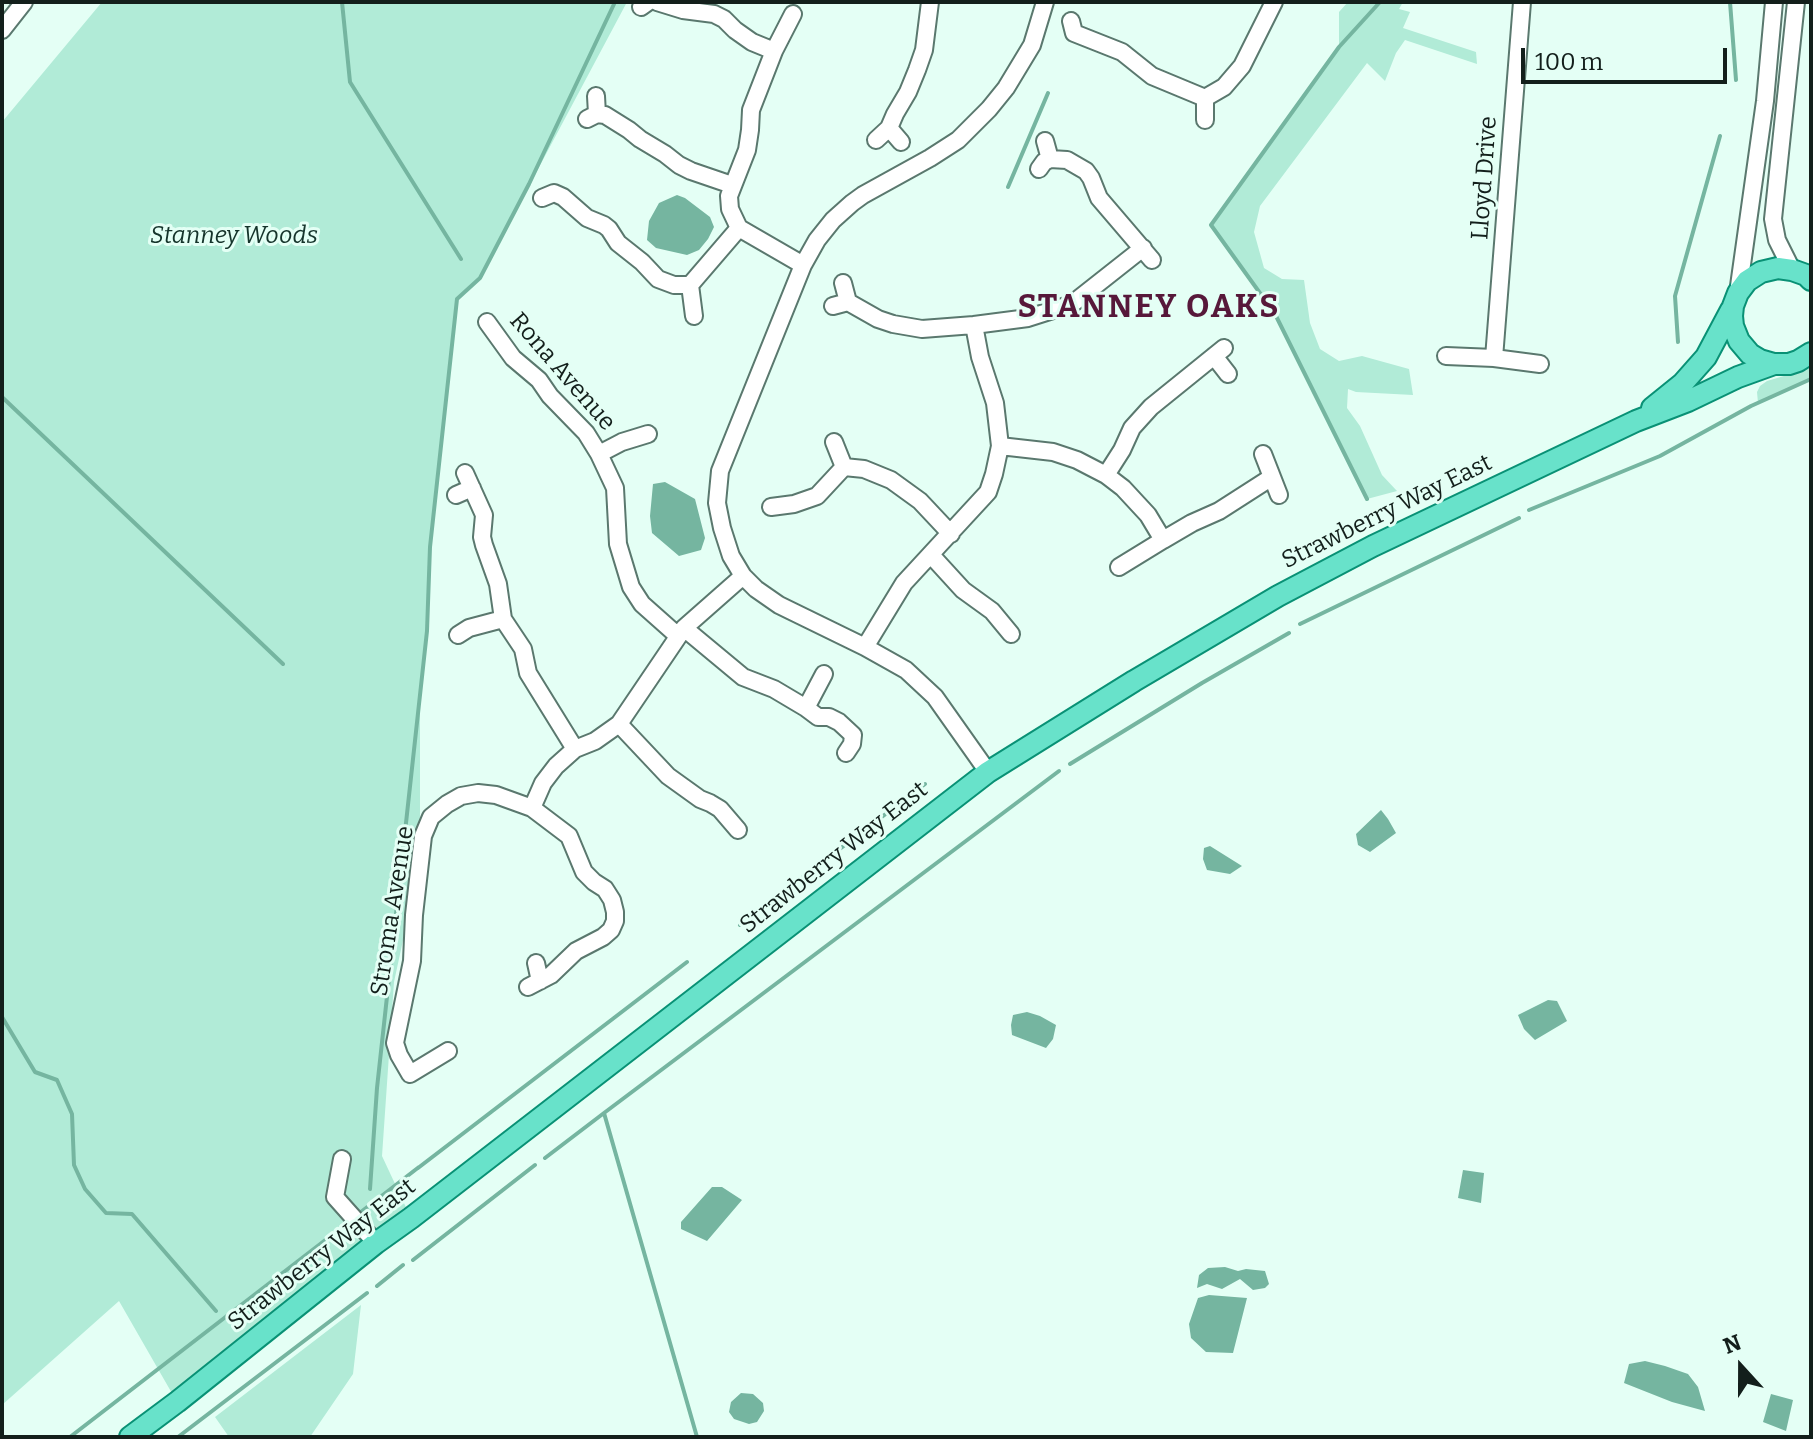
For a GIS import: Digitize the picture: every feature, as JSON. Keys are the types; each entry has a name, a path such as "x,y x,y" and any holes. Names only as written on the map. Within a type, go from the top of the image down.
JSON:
{"main road":[{"path":"1774,364 1750,354 1739,341 1733,326 1735,299 1747,281 1761,272 1778,268 1805,275"},
{"name":"Strawberry Way East","path":"1636,421 1696,369 1715,343 1735,299"},
{"name":"Strawberry Way East","path":"130,1437 376,1243 988,772 1278,596 1465,501 1636,421 1738,377 1774,364 1798,361 1811,353"}],"street":[{"path":"2,30 24,2"},
{"path":"876,140 889,128 908,92 924,50 930,2"},
{"path":"988,772 935,697 906,670 779,605 756,589 743,576 731,556 717,503 720,471 803,265 817,240 852,203 958,140 989,109 1032,45 1045,2"},
{"path":"1205,98 1224,87 1242,66 1274,2"},
{"name":"Lloyd Drive","path":"1494,358 1522,2"},
{"path":"1735,299 1765,101 1774,2"},
{"path":"1796,2 1773,219 1777,240 1805,275"},
{"path":"649,4 714,14 752,42 774,51"},
{"path":"793,14 774,51 751,110 747,150 729,196 730,209 739,228 803,265"},
{"path":"1069,33 1122,52 1152,76 1205,98"},
{"path":"596,96 592,116 605,115 679,165 732,185"},
{"path":"1205,98 1205,120"},
{"path":"889,128 901,142"},
{"path":"843,283 841,304 855,304 878,319 893,324 935,329 1028,318 1072,304 1148,254 1099,198 1086,171 1067,160 1044,164 1045,141"},
{"path":"551,190 587,218 609,229 618,243 658,279 674,285 690,285"},
{"path":"694,316 690,285 739,228"},
{"name":"Rona Avenue","path":"487,322 513,358 539,380 586,433 599,454 615,488 618,544 631,587 642,604 743,677 774,689 818,717 829,717 859,735 846,753"},
{"path":"865,647 904,583 988,492 1000,446 995,403 980,357 974,325"},
{"path":"1106,475 1132,428 1151,407 1219,352 1228,374"},
{"path":"1446,356 1540,364"},
{"name":"Rona Avenue","path":"599,454 622,442 648,434"},
{"path":"834,442 844,467"},
{"path":"1000,446 1053,452 1106,475 1148,515 1163,540"},
{"path":"1263,454 1279,495"},
{"path":"844,467 864,469 891,480 920,501 951,534"},
{"path":"771,507 794,504 817,496 844,467"},
{"path":"1119,567 1192,523 1219,511 1272,477"},
{"path":"456,495 469,480 484,515 482,537 498,584 503,619 523,649 528,673 575,749"},
{"path":"931,555 963,590 992,611 1009,635"},
{"path":"536,963 534,984 561,967 584,945 603,937 615,921 612,900 605,889 584,872 569,836 532,808 543,783 575,749 595,741 619,724 681,632 743,576"},
{"path":"458,635 469,628 503,619"},
{"path":"806,708 824,674"},
{"path":"619,724 668,776 720,809 738,830"},
{"name":"Stroma Avenue","path":"448,1051 410,1074 395,1043 412,961 423,836 431,817 461,796 478,793 496,795 532,808"},
{"path":"342,1159 335,1197 376,1243"}],"green space":[{"name":"Stanney Woods","path":"102,2 627,2 480,278 457,299 430,547 427,631 420,699 420,825 408,917 394,982 382,1156 411,1218 177,1402 119,1301 2,1405 2,122"},
{"path":"1348,2 1403,2 1399,9 1410,12 1403,28 1476,52 1477,64 1405,40 1385,81 1367,63 1260,206 1254,232 1264,268 1282,279 1304,280 1310,323 1320,349 1339,361 1362,356 1409,369 1413,395 1348,389 1347,408 1360,426 1382,475 1397,491 1367,499 1275,314 1211,225 1339,47 1339,12"},
{"path":"1811,368 1811,379 1758,403 1757,392 1767,381"},
{"path":"361,1305 353,1374 310,1437 229,1437 215,1417"}],"shaded area":[{"path":"677,195 710,217 714,227 699,250 687,255 656,248 647,240 649,221 659,203"},
{"path":"665,482 695,499 705,538 701,550 679,556 652,533 653,484"},
{"path":"1381,810 1396,833 1370,852 1358,845 1356,834"},
{"path":"1210,846 1242,866 1230,874 1207,870 1203,859 1204,848"},
{"path":"1548,1000 1557,1001 1567,1021 1535,1040 1524,1029 1518,1015"},
{"path":"1027,1012 1056,1025 1053,1039 1046,1048 1012,1035 1013,1015"},
{"path":"1463,1170 1484,1173 1481,1203 1458,1198"},
{"path":"712,1187 722,1187 742,1200 707,1241 681,1229 681,1222"},
{"path":"1225,1267 1238,1271 1265,1271 1269,1284 1253,1290 1240,1279 1222,1289 1207,1284 1197,1288 1199,1275 1208,1268"},
{"path":"1209,1295 1247,1298 1233,1353 1206,1352 1191,1338 1189,1324 1198,1298"},
{"path":"1645,1361 1688,1374 1698,1387 1705,1411 1624,1383 1629,1364"},
{"path":"741,1393 753,1394 763,1403 764,1411 757,1422 749,1424 734,1419 729,1412 731,1402"},
{"path":"1771,1394 1793,1400 1786,1431 1763,1422"}],"waterway":[{"path":"342,2 350,82 461,259"},
{"path":"370,1189 377,1088 427,631 430,547 457,299 480,278 529,184 615,2"},
{"path":"1367,499 1275,314 1211,225 1339,47 1380,2"},
{"path":"1730,2 1736,80"},
{"path":"1008,187 1048,93"},
{"path":"1678,342 1675,296 1720,136"},
{"path":"1529,510 1660,456 1751,406 1811,379"},
{"path":"2,397 283,664"},
{"path":"1300,624 1519,518"},
{"path":"1070,764 1289,633"},
{"path":"604,1113 1059,771"},
{"path":"740,925 925,784"},
{"path":"418,1168 687,962"},
{"path":"2,1017 35,1072 57,1080 72,1114 74,1165 85,1189 106,1213 132,1214 216,1311"},
{"path":"545,1158 604,1113 697,1437"},
{"path":"413,1260 535,1165"},
{"path":"357,1215 419,1167"},
{"path":"70,1437 350,1221"},
{"path":"377,1286 403,1265"},
{"path":"178,1437 367,1293"}],"district":[{"name":"STANNEY OAKS","path":"1149,308"}]}
